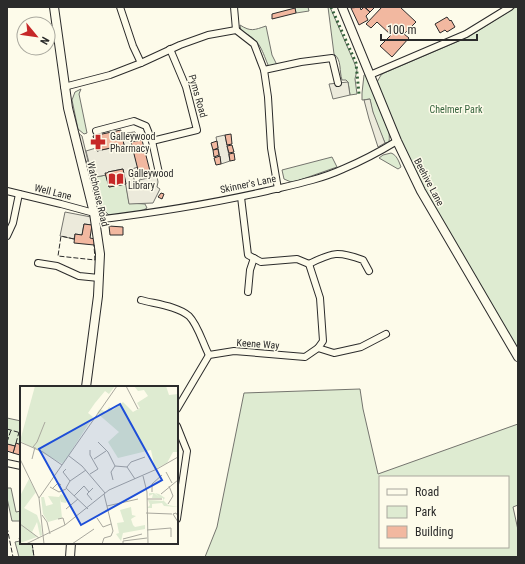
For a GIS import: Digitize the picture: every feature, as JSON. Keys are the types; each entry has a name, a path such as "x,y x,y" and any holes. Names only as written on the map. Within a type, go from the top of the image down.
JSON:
{"street":[{"name":"Watchouse Road","path":"54,7 64,87 75,140 95,216 100,254 99,278 86,386"},
{"path":"120,7 131,40 141,62"},
{"path":"234,7 236,30 254,44 264,70 268,97 271,148 278,189"},
{"name":"Beehive Lane","path":"342,7 397,141 421,191 518,357"},
{"path":"370,75 466,34 510,7"},
{"path":"64,87 110,75 170,49 208,35 236,30"},
{"name":"Pyms Road","path":"152,141 197,130 186,87 170,49"},
{"path":"264,70 301,62 332,58 338,83"},
{"path":"96,131 134,122 146,126 152,141 159,173"},
{"name":"Skinner's Lane","path":"95,216 154,213 278,189 342,170 372,156 397,141"},
{"name":"Well Lane","path":"7,191 95,216"},
{"path":"7,236 13,223 19,194"},
{"path":"240,197 248,255 261,262 297,259 309,264 329,254 346,253 363,260 369,271"},
{"path":"248,292 250,270 254,258"},
{"path":"38,263 57,266 79,276 99,278"},
{"path":"309,264 320,298 323,341 318,348 334,353 361,347 386,334"},
{"path":"141,300 174,308 188,316 196,326 209,355 178,407"},
{"name":"Keene Way","path":"209,355 234,351 305,357 318,348"},
{"path":"178,428 187,450 178,512"},
{"path":"7,463 20,466"},
{"path":"70,557 71,544"}],"green space":[{"path":"295,7 308,7 309,11 296,13"},
{"path":"328,7 330,7 357,70 355,79 357,94 350,95 348,82 346,80 342,80 341,77 339,62 337,56 334,54"},
{"name":"Chelmer Park","path":"518,7 518,350 424,189 404,149 377,82 384,73 468,37"},
{"path":"240,25 247,29 253,30 266,26 272,55 277,65 272,68 268,65 259,45 247,34 241,31"},
{"path":"367,73 388,126 389,142 385,143 374,116 370,99 362,100 364,75"},
{"path":"81,89 79,94 87,133 84,134 78,129 72,100 75,92"},
{"path":"391,153 395,155 399,161 401,167 398,169 379,158 383,155"},
{"path":"332,157 337,167 297,181 291,182 284,179 282,170"},
{"path":"106,175 109,187 126,184 129,203 145,204 147,208 134,213 109,215 105,212 97,196 94,182 96,177"},
{"path":"360,389 363,409 378,474 518,424 518,505 513,507 518,530 518,557 205,557 217,527 244,393"},
{"path":"7,418 20,421 20,445 16,443 15,446 7,444"},
{"path":"7,488 11,488 16,512 20,511 20,521 12,521 7,498"},
{"path":"20,541 20,544 32,544 34,557 19,557 15,542"}],"shaded area":[{"path":"348,82 350,95 333,99 329,84"},
{"path":"370,99 373,112 385,143 378,147 364,100"},
{"path":"76,131 82,136 88,161 83,162"},
{"path":"225,135 230,161 221,164 216,137"},
{"path":"131,139 138,167 132,169 136,189 142,187 139,180 157,176 157,187 160,189 153,203 129,204 123,169 108,172 106,175 96,177 94,182 86,151 96,148 97,151 124,145 123,141"},
{"path":"65,212 91,217 92,225 84,224 82,235 75,234 74,239 60,236"}],"building":[{"path":"360,7 361,10 364,7 370,12 366,16 368,20 359,25 351,8"},
{"path":"365,7 375,7 370,12"},
{"path":"382,7 400,7 416,22 404,34 409,38 392,57 380,46 391,35 377,22 371,28 366,24"},
{"path":"295,8 296,13 272,19 272,14"},
{"path":"447,17 450,21 451,20 455,27 447,32 445,30 440,33 435,24"},
{"path":"121,130 124,145 97,151 93,136"},
{"path":"135,132 136,137 128,139 127,133"},
{"path":"231,134 232,144 227,145 225,135"},
{"path":"142,140 151,175 140,178 131,142"},
{"path":"217,141 218,148 213,150 211,143"},
{"path":"232,145 234,152 229,153 227,146"},
{"path":"218,149 219,155 214,157 213,150"},
{"path":"234,153 235,160 230,161 229,154"},
{"path":"220,156 221,164 216,165 214,158"},
{"name":"Galleywood Library","path":"123,169 126,184 109,187 105,173"},
{"path":"161,193 164,194 162,199 158,197"},
{"path":"84,224 92,225 90,238 95,239 94,245 74,243 75,234 82,235"},
{"path":"109,226 123,227 123,235 110,235"},
{"path":"16,443 20,445 20,455 13,453"},
{"path":"7,444 15,446 13,453 7,451"}],"hedge":[{"path":"331,7 356,63 359,94"}],"fence":[{"path":"74,239 61,236 58,256 95,260 94,245"},
{"path":"7,429 20,433"},
{"path":"7,442 11,430"},
{"path":"16,443 19,432"},
{"path":"7,527 13,557"},
{"path":"32,544 34,557"}],"place":[{"name":"Galleywood Pharmacy","path":"98,142"},
{"name":"Galleywood Library","path":"116,179"}]}
